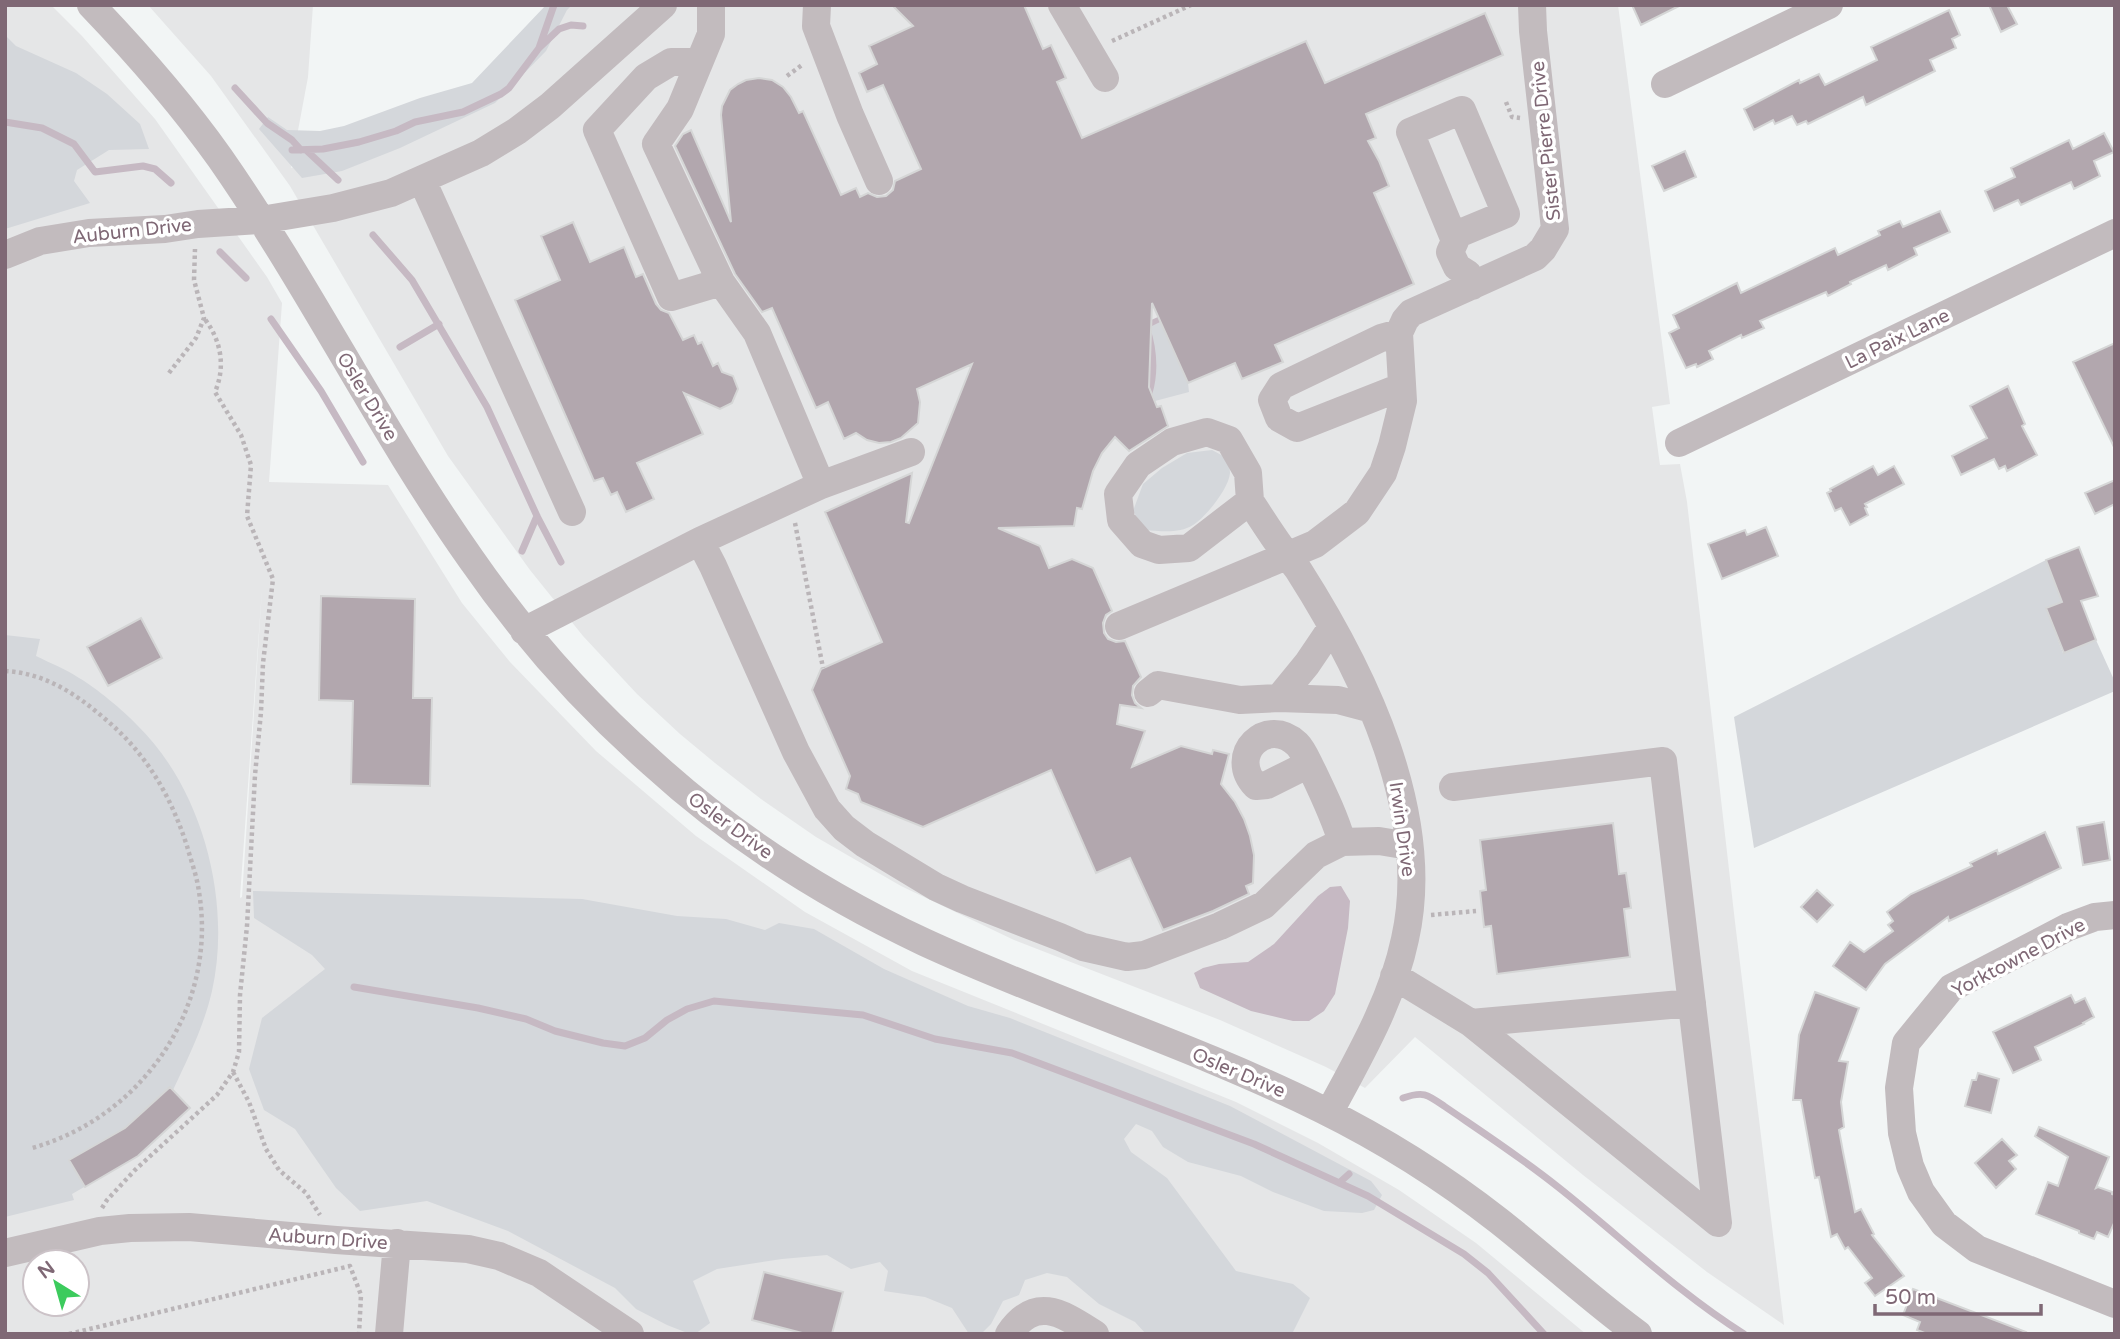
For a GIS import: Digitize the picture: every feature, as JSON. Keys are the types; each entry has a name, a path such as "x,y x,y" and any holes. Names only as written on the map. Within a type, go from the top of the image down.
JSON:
{"street":[{"name":"Osler Drive","path":"91,5 147,65 220,158 470,559 524,631 589,703 654,765 762,849 825,890 882,921 964,960 1271,1084 1402,1154 1466,1196 1626,1331"},
{"name":"Auburn Drive","path":"5,254 40,241 89,233 261,220 332,208 391,193 481,153 517,131 550,106 663,5"},
{"path":"711,5 710,34 680,109 656,144 721,282 757,333 821,485"},
{"path":"817,5 816,26 879,181"},
{"path":"1062,5 1105,78"},
{"name":"Sister Pierre Drive","path":"1399,333 1411,313 1470,280 1535,257 1555,229 1532,31 1532,5"},
{"path":"1665,84 1829,5"},
{"path":"698,62 671,62 646,77 597,130 671,297 721,282"},
{"path":"422,180 572,512"},
{"name":"La Paix Lane","path":"1679,443 2115,233"},
{"path":"1454,238 1467,246 1474,261 1470,280"},
{"path":"1119,626 1315,544 1357,512 1383,474 1403,401 1399,333 1381,338 1281,386 1272,400 1279,418 1297,428 1401,387"},
{"path":"1207,432 1229,440 1248,473 1250,501 1189,548 1159,550 1142,544 1121,520 1118,494 1138,465 1172,442 1207,432"},
{"path":"524,631 700,541 821,485 911,452"},
{"name":"Irwin Drive","path":"1250,501 1297,568 1332,627 1372,709 1395,774 1409,846 1410,914 1394,976 1376,1025 1329,1113"},
{"path":"700,541 811,783 827,809 844,828 866,844 954,895 1083,947 1127,957 1144,955 1220,926 1264,905 1316,855 1342,842 1379,841 1409,846"},
{"path":"1279,698 1332,627"},
{"path":"1148,692 1158,685 1240,700 1338,700 1372,709"},
{"path":"1394,976 1471,1023 1718,1223 1663,761 1453,787"},
{"path":"1309,764 1342,842"},
{"name":"Yorktowne Drive","path":"2115,915 2095,917 2068,927 1951,988 1906,1043 1899,1088 1902,1133 1910,1166 1921,1192 1944,1224 1977,1249 2115,1304"},
{"path":"1471,1023 1692,1003"},
{"name":"Auburn Drive","path":"5,1253 100,1231 154,1227 189,1227 468,1249 499,1256 538,1273 630,1334"},
{"path":"389,1334 397,1243"},
{"path":"1009,1334 1020,1320 1040,1310 1065,1315 1095,1334"}],"path":[{"path":"1090,52 1191,5"},
{"path":"787,76 802,65"},
{"path":"1507,102 1512,117 1527,117"},
{"path":"98,1215 107,1200 135,1171 217,1095 233,1072 239,1052 240,995 247,926 262,663 273,579 247,516 251,465 241,435 215,392 222,363 214,330 204,318 194,280 195,249"},
{"path":"169,373 196,338 204,318"},
{"path":"794,515 823,668"},
{"path":"5,671 48,680 70,692 111,724 139,752 162,785 179,821 194,869 201,909 201,951 193,993 181,1024 158,1063 137,1088 102,1117 63,1138 32,1148"},
{"path":"1429,915 1476,911"},
{"path":"233,1072 249,1102 266,1149 279,1170 306,1193 323,1219"},
{"path":"69,1334 350,1266 361,1295 359,1334"}],"shaded area":[{"path":"5,5 51,5 82,36 155,119 267,277 282,303 269,482 388,485 462,603 510,662 596,751 696,836 805,912 912,971 1236,1102 1318,1143 1399,1190 1476,1243 1586,1334 5,1334","holes":["262,589 242,897 240,898"]},
{"path":"148,5 313,5 308,77 291,168 485,95 563,5 1618,5 1670,404 1652,407 1660,465 1680,464 1687,502 1784,1325 1707,1272 1583,1175 1415,1037 1365,1088 1326,1067 1220,1020 1014,940 901,886 816,837 715,763 637,694 583,636 530,570 448,456 290,186 211,76"},
{"path":"546,5 572,5 546,51 495,103 400,148 342,171 302,178 259,129 268,117 287,130 320,131 344,126 420,98 472,83"},
{"path":"5,35 16,46 76,73 107,94 140,124 149,149 109,150 77,170 74,181 90,203 5,229"},
{"path":"1158,317 1188,383 1189,392 1155,401 1143,334"},
{"path":"1158,317 1160,322 1150,327 1156,361 1152,395 1143,393 1140,325"},
{"path":"1212,450 1225,457 1230,473 1226,486 1210,509 1198,521 1182,530 1145,530 1133,511 1143,484 1162,468 1187,453"},
{"path":"2046,560 2062,602 2046,608 2063,653 2096,640 2115,682 2115,691 1754,848 1734,717"},
{"path":"5,635 40,639 36,656 69,672 101,693 131,719 160,751 195,814 207,849 218,921 217,957 209,1004 173,1090 190,1108 138,1156 72,1194 74,1200 5,1217"},
{"path":"1341,886 1350,901 1348,928 1335,994 1324,1011 1309,1021 1293,1021 1251,1011 1200,988 1194,973 1219,964 1248,962 1274,944 1318,896 1330,887"},
{"path":"253,891 582,899 677,916 726,919 765,930 779,923 814,929 884,969 968,1006 1010,1018 1230,1106 1371,1181 1382,1195 1374,1210 1362,1213 1324,1211 1273,1192 1241,1176 1188,1162 1163,1147 1152,1131 1136,1124 1124,1139 1131,1152 1167,1178 1236,1271 1293,1284 1310,1298 1292,1334 1146,1334 1135,1322 1099,1304 1067,1277 1047,1273 1025,1280 1019,1295 1003,1301 991,1324 981,1334 969,1334 952,1308 925,1297 884,1291 888,1271 880,1262 851,1269 827,1255 717,1269 693,1281 710,1323 695,1334 690,1334 636,1309 615,1288 508,1231 427,1201 360,1211 336,1188 295,1129 264,1110 249,1069 262,1018 325,969 312,955 254,918"}],"building":[{"path":"892,5 1024,5 1043,49 1051,45 1066,78 1057,82 1082,138 1306,41 1325,83 1485,13 1503,55 1366,114 1376,138 1368,141 1389,186 1374,193 1414,284 1275,345 1283,362 1242,379 1235,363 1188,383 1152,303 1149,387 1157,407 1161,406 1168,426 1129,451 1115,437 1102,453 1093,471 1082,509 1077,508 1074,526 998,528 1040,546 1049,568 1072,559 1093,568 1112,611 1106,615 1103,623 1104,633 1108,639 1125,641 1141,677 1133,686 1132,695 1141,708 1120,705 1117,724 1145,731 1132,767 1181,746 1212,754 1213,750 1229,754 1221,784 1235,802 1250,836 1254,855 1253,883 1246,886 1249,894 1163,930 1130,858 1096,873 1051,770 923,827 861,802 858,794 846,789 850,776 812,690 821,669 882,642 825,512 912,473 906,522 909,523 972,364 917,389 920,402 918,423 901,438 879,443 856,433 844,439 828,402 816,408 772,308 762,312 735,274 675,146 683,134 691,130 731,222 722,106 730,90 738,84 759,78 772,80 783,87 799,113 803,111 841,195 856,188 860,197 868,193 877,197 886,196 893,190 895,181 921,169 883,85 867,92 859,73 877,64 869,46 913,26"},
{"path":"1632,5 1681,5 1641,25"},
{"path":"1989,5 2007,5 2017,24 2001,32"},
{"path":"1949,10 1960,35 1952,39 1956,48 1930,60 1935,71 1866,105 1863,97 1808,124 1806,121 1797,125 1792,116 1775,124 1773,120 1754,130 1744,109 1799,80 1800,83 1819,74 1825,85 1877,60 1871,47"},
{"path":"2104,133 2114,152 2094,161 2100,176 2074,189 2071,182 2021,205 2018,200 1994,211 1985,191 2015,177 2011,168 2069,140 2073,149"},
{"path":"1685,151 1696,177 1664,191 1652,166"},
{"path":"1940,211 1950,232 1914,248 1917,255 1888,270 1886,265 1828,296 1826,292 1760,321 1764,328 1742,338 1741,335 1709,351 1713,359 1697,367 1696,364 1686,368 1669,333 1679,328 1673,315 1737,283 1741,293 1835,248 1838,255 1880,235 1878,231 1900,221 1903,227"},
{"path":"573,222 590,262 624,247 636,277 643,274 656,304 669,313 683,340 694,335 698,344 702,342 713,366 718,363 722,372 733,376 738,389 732,403 720,409 684,393 703,434 637,463 654,499 626,512 617,492 611,495 603,478 594,481 515,300 560,280 541,236"},
{"path":"2115,343 2115,449 2073,362"},
{"path":"2008,386 2025,424 2022,426 2037,455 2007,471 2005,466 1999,469 1994,459 1961,475 1952,456 1987,438 1970,406"},
{"path":"1873,466 1878,475 1894,466 1904,484 1865,504 1868,515 1850,525 1841,508 1835,511 1827,493"},
{"path":"2115,480 2115,504 2095,514 2085,493"},
{"path":"1766,527 1778,556 1722,579 1708,544 1745,530 1747,535"},
{"path":"2079,547 2098,596 2081,601 2096,640 2064,653 2046,608 2062,602 2046,560"},
{"path":"321,596 415,599 413,698 432,698 430,786 351,784 353,701 319,700"},
{"path":"141,618 162,658 108,686 87,647"},
{"path":"2104,822 2110,860 2083,865 2077,827"},
{"path":"1613,823 1619,874 1626,873 1631,908 1624,909 1630,957 1497,974 1491,926 1484,927 1480,891 1486,890 1480,840"},
{"path":"2045,832 2061,868 1949,921 1948,917 1885,964 1866,990 1833,966 1850,942 1864,952 1893,931 1888,925 1893,921 1887,912 1911,894 1972,866 1970,863 1997,850 1998,854"},
{"path":"1817,890 1833,905 1817,922 1801,907"},
{"path":"1815,992 1859,1008 1839,1061 1848,1062 1841,1102 1844,1127 1839,1130 1855,1212 1861,1209 1874,1234 1872,1235 1904,1276 1875,1296 1865,1283 1872,1278 1848,1247 1845,1249 1837,1234 1831,1237 1819,1177 1815,1178 1801,1100 1793,1100 1799,1035"},
{"path":"2071,995 2075,1003 2085,998 2094,1017 2035,1047 2041,1060 2013,1073 1993,1032"},
{"path":"1978,1073 1999,1079 1991,1113 1965,1106 1972,1080 1976,1080"},
{"path":"170,1087 190,1108 138,1156 85,1187 69,1160 125,1128"},
{"path":"2039,1127 2109,1157 2096,1188 2115,1195 2115,1221 2108,1237 2097,1232 2094,1239 2036,1214 2048,1182 2058,1186 2068,1157 2035,1136"},
{"path":"2002,1139 2017,1155 2009,1161 2016,1169 1996,1188 1975,1163"},
{"path":"764,1272 843,1292 832,1334 806,1334 752,1320"},
{"path":"1913,1289 2026,1332 1927,1334 1917,1330 1920,1322 1903,1315"}],"waterway":[{"path":"539,48 554,5"},
{"path":"292,150 323,149 359,142 415,122 463,112 509,88 539,48 559,29 571,25 583,26"},
{"path":"235,88 267,123 292,140 301,150"},
{"path":"5,122 42,128 74,144 95,172 143,166 155,169 171,183"},
{"path":"306,150 338,180"},
{"path":"373,235 412,280 487,407 561,562"},
{"path":"220,252 246,278"},
{"path":"271,319 321,391 363,462"},
{"path":"400,347 439,324"},
{"path":"522,551 537,516"},
{"path":"354,987 478,1008 526,1019 555,1031 625,1046 645,1038 667,1020 687,1009 714,1001 863,1015 935,1039 1012,1053 1254,1144 1368,1196 1464,1254 1488,1273 1544,1334"},
{"path":"1403,1098 1420,1094 1429,1096 1502,1145 1558,1187 1695,1300 1744,1334"},
{"path":"1339,1183 1349,1174"}]}
